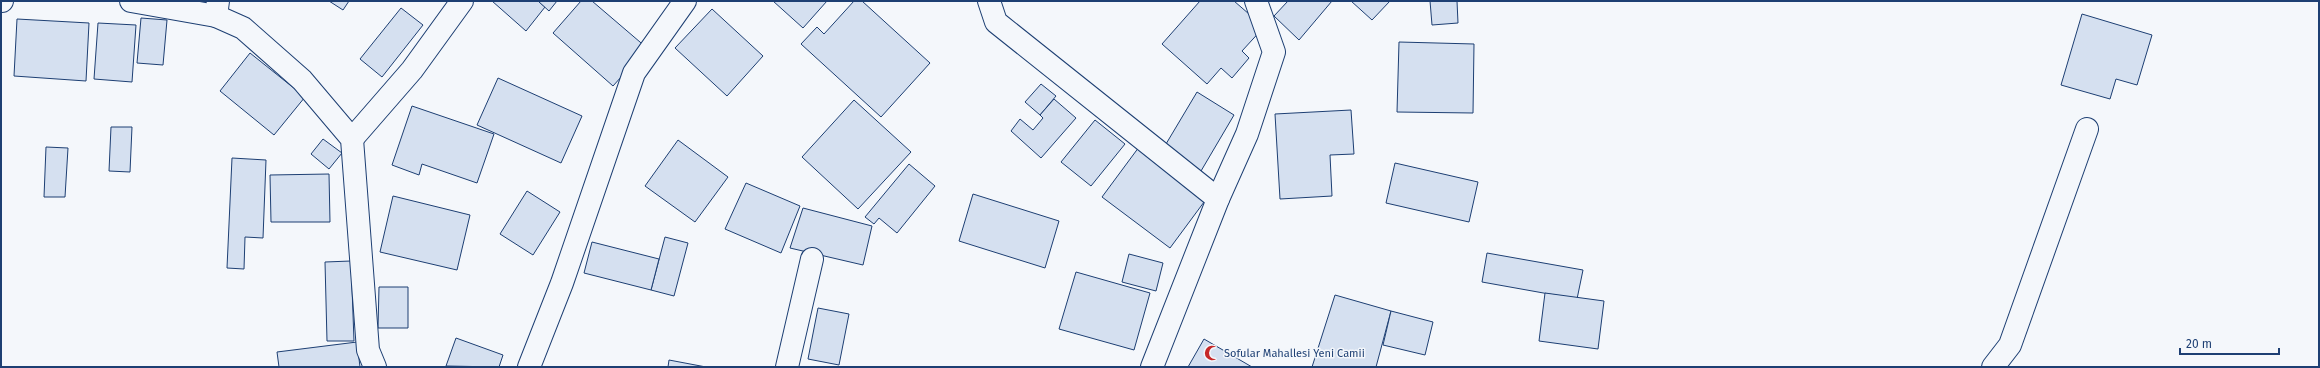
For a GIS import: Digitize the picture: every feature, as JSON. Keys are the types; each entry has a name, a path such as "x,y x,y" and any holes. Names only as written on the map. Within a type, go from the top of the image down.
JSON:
{"street":[{"path":"131,1 217,8 243,28 302,80 352,139 368,350 375,367"},
{"path":"352,139 412,70 462,1"},
{"path":"529,367 562,283 634,74 685,1"},
{"path":"990,1 996,22 1218,199"},
{"path":"1152,367 1218,199 1247,134 1274,52 1256,1"},
{"path":"1993,367 2010,345 2087,129"},
{"path":"787,367 812,259"}],"building":[{"path":"329,1 349,1 343,10"},
{"path":"492,1 538,1 545,7 526,31"},
{"path":"538,1 557,1 549,11"},
{"path":"581,1 592,1 647,48 613,86 553,33"},
{"path":"773,1 827,1 803,28"},
{"path":"854,1 862,1 930,63 881,117 801,44 817,27 824,34"},
{"path":"1200,1 1234,1 1264,27 1242,51 1249,58 1232,78 1221,68 1207,84 1162,44"},
{"path":"1288,1 1332,1 1299,40 1274,16"},
{"path":"1351,1 1390,1 1372,20"},
{"path":"1430,1 1457,1 1458,23 1432,25"},
{"path":"401,8 423,25 382,77 360,59"},
{"path":"712,9 763,56 727,96 675,48"},
{"path":"2082,14 2152,35 2137,85 2116,79 2110,99 2061,85"},
{"path":"141,18 167,20 163,65 137,63"},
{"path":"17,19 89,23 86,81 14,76"},
{"path":"98,23 136,25 132,82 94,79"},
{"path":"1399,42 1474,44 1473,113 1397,112"},
{"path":"250,53 305,97 274,135 220,91"},
{"path":"498,78 582,116 561,163 477,125"},
{"path":"1041,84 1056,96 1040,115 1025,102"},
{"path":"1197,92 1234,115 1201,171 1163,149"},
{"path":"1054,99 1076,118 1041,158 1011,131 1020,119 1033,130 1043,118 1040,115"},
{"path":"854,100 911,152 858,209 802,157"},
{"path":"412,106 494,134 477,183 422,164 419,175 392,165"},
{"path":"1351,110 1354,154 1330,155 1332,196 1280,199 1275,114"},
{"path":"1095,120 1125,144 1091,186 1061,162"},
{"path":"111,127 132,127 130,172 109,171"},
{"path":"323,139 342,153 329,169 311,154"},
{"path":"678,140 728,177 695,222 645,186"},
{"path":"46,147 68,148 65,197 44,197"},
{"path":"1139,147 1207,198 1170,248 1102,197"},
{"path":"232,158 266,160 263,238 245,237 244,269 227,268"},
{"path":"1395,163 1478,182 1469,222 1386,203"},
{"path":"909,164 935,186 897,233 879,218 874,224 865,217"},
{"path":"329,174 330,222 271,222 270,175"},
{"path":"746,183 800,206 781,253 725,229"},
{"path":"527,191 560,212 533,255 500,234"},
{"path":"973,194 1059,221 1045,268 959,241"},
{"path":"393,196 470,215 457,270 380,252"},
{"path":"803,208 872,226 863,265 790,248"},
{"path":"665,237 688,243 674,296 651,290"},
{"path":"592,242 659,259 651,290 584,273"},
{"path":"1487,253 1583,270 1577,299 1482,282"},
{"path":"1129,254 1163,263 1156,291 1122,282"},
{"path":"351,261 354,341 327,341 325,262"},
{"path":"1076,272 1150,293 1134,350 1059,329"},
{"path":"379,287 408,287 408,328 378,328"},
{"path":"1545,293 1604,301 1598,349 1539,341"},
{"path":"1335,295 1391,311 1376,367 1312,367"},
{"path":"818,308 849,314 839,365 808,359"},
{"path":"1391,311 1433,322 1425,355 1383,345"},
{"path":"456,338 503,355 499,367 446,366"},
{"name":"Sofular Mahallesi Yeni Camii","path":"1204,339 1252,367 1188,367"},
{"path":"357,342 360,367 279,367 277,352"},
{"path":"669,360 706,367 668,367"}],"place":[{"name":"Sofular Mahallesi Yeni Camii","path":"1212,353"}]}
